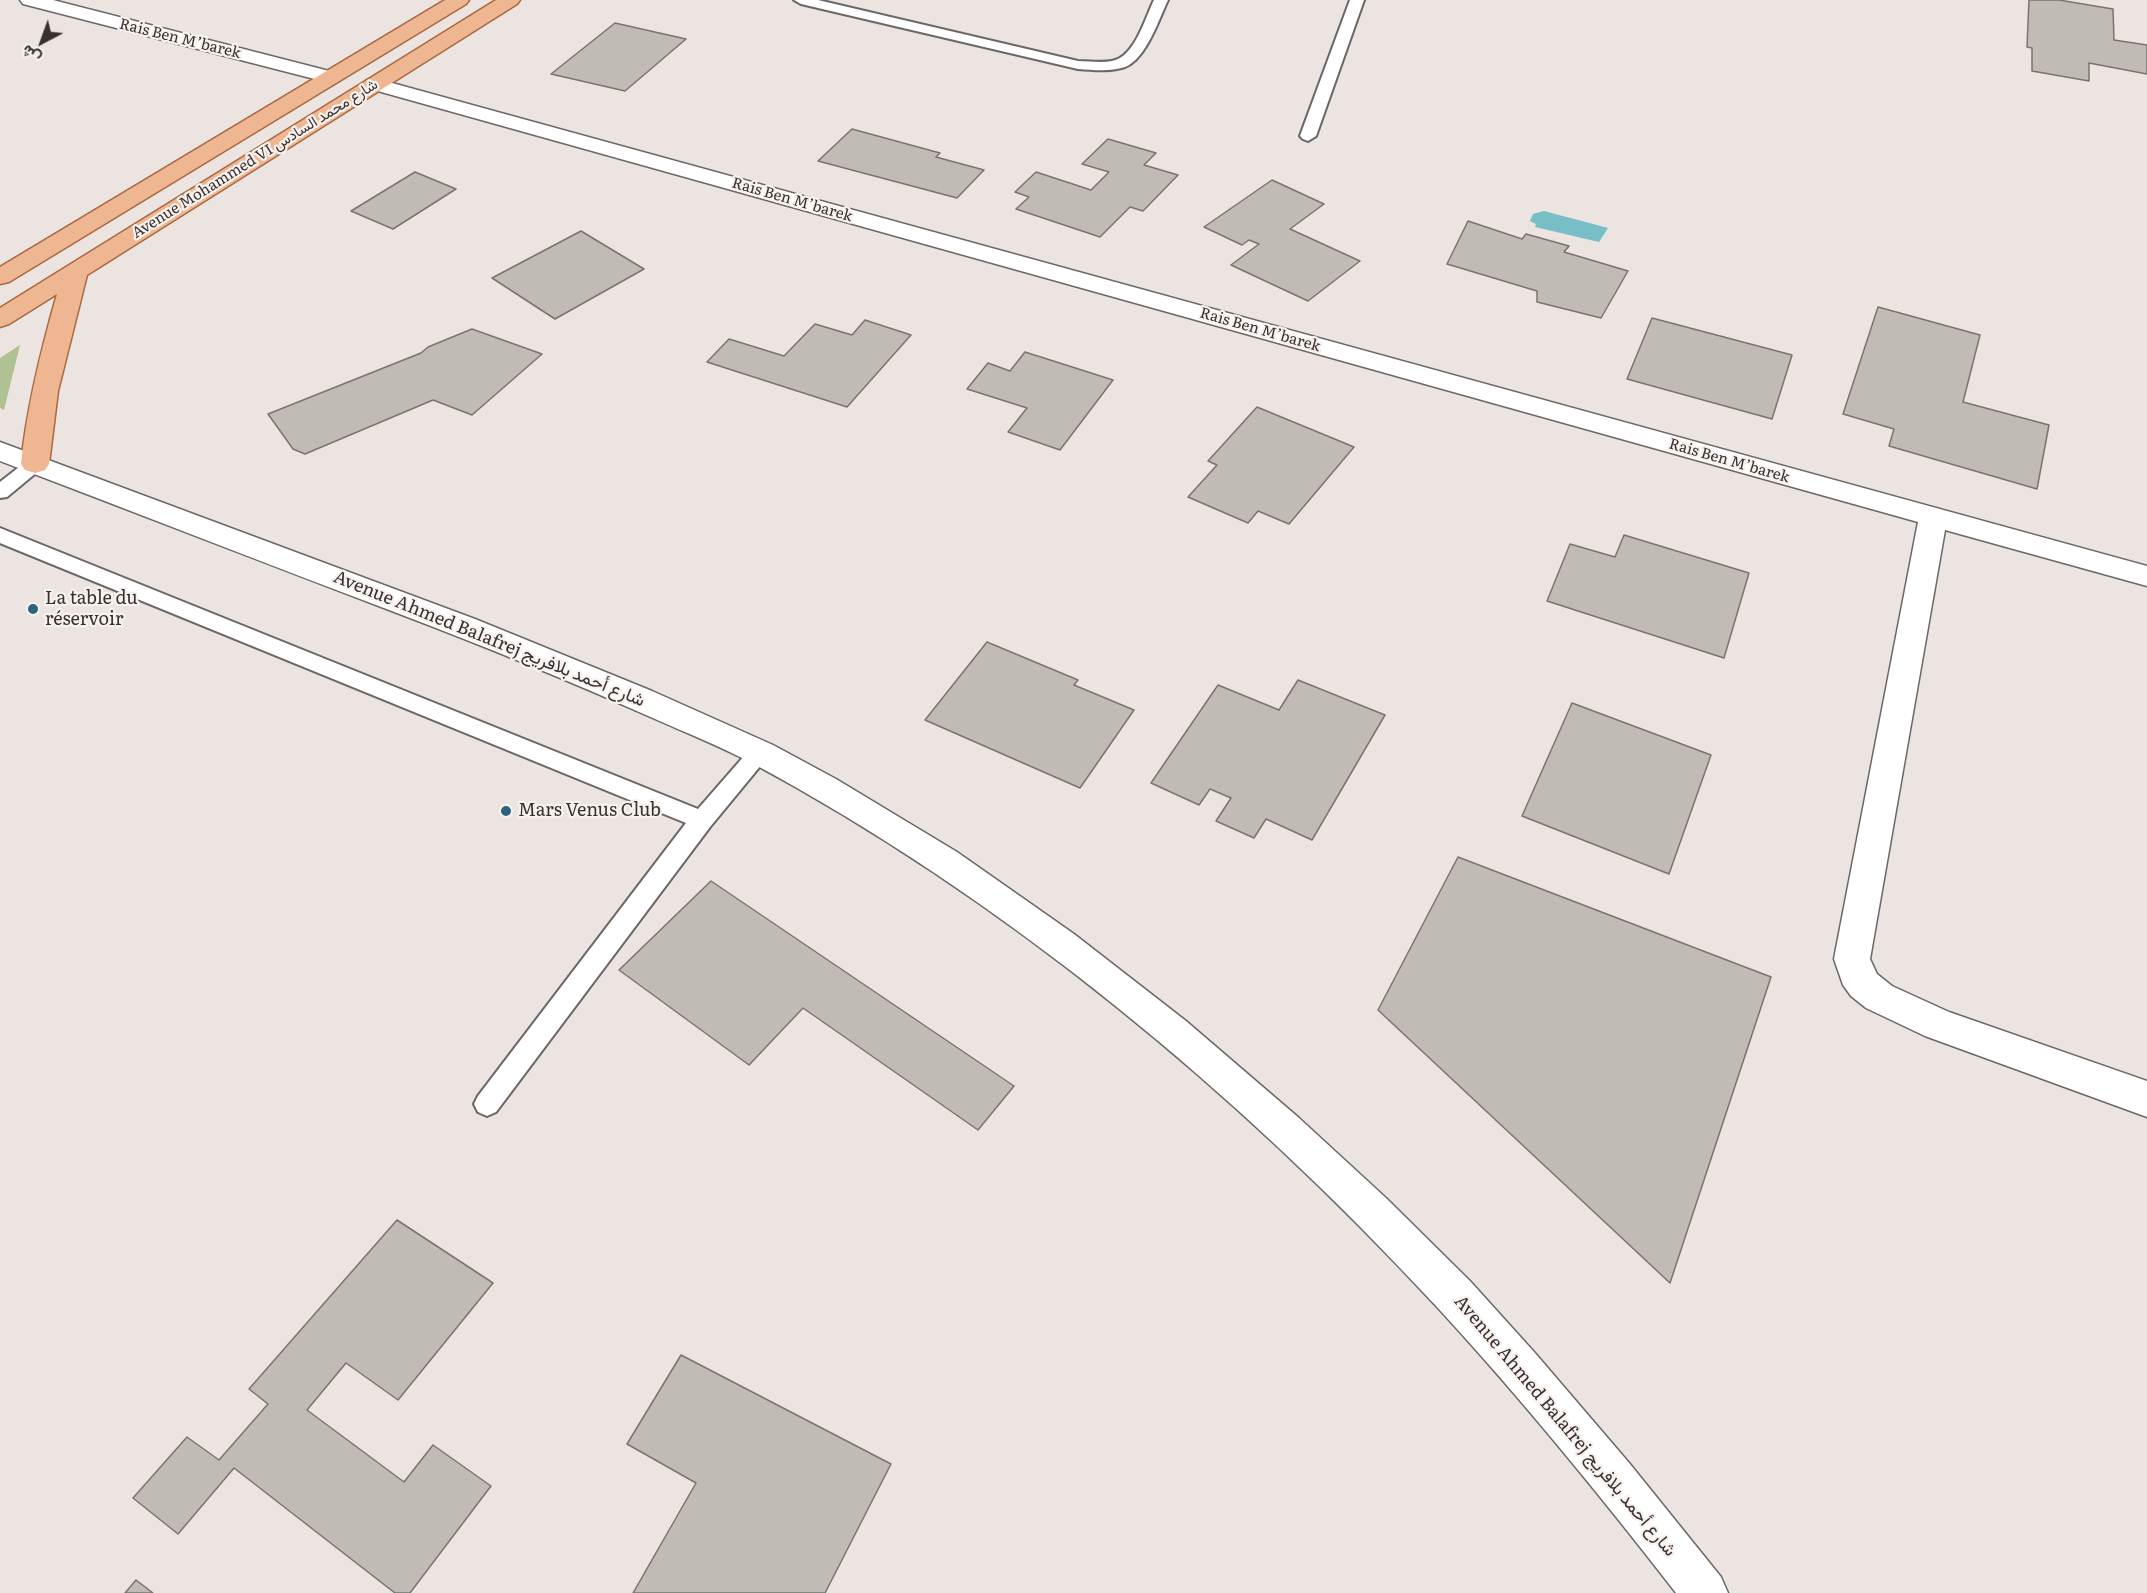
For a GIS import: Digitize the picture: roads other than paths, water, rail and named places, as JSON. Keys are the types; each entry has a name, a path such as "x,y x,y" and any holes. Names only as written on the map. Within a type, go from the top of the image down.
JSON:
{"main road":[{"name":"Avenue Mohammed VI شارع محمد السادس","path":"0,277 459,0"},
{"name":"Avenue Mohammed VI شارع محمد السادس","path":"0,319 510,0"},
{"path":"35,464 41,404 76,272"}],"street":[{"name":"Rais Ben M’barek","path":"30,0 330,77"},
{"name":"Rais Ben M’barek","path":"374,84 2147,576"},
{"name":"Avenue Ahmed Balafrej شارع أحمد بلافريج","path":"0,452 573,669 760,753 915,844 1009,906 1183,1040 1274,1119 1368,1206 1453,1294 1548,1400 1631,1499 1705,1593"},
{"path":"1932,518 1852,959 1856,974 1864,985 1879,997 1938,1024 2147,1099"}],"lane":[{"path":"801,0 1078,65 1104,66 1125,62 1135,51 1161,0"},
{"path":"1308,136 1357,0"},
{"path":"0,492 35,464"},
{"path":"0,535 702,820"},
{"path":"488,1104 702,820 760,753"}],"water":[{"path":"1544,211 1608,228 1599,242 1535,227 1536,224 1530,221 1533,214"}],"place":[{"name":"La table du réservoir","path":"33,609"},
{"name":"Mars Venus Club","path":"506,811"}]}
